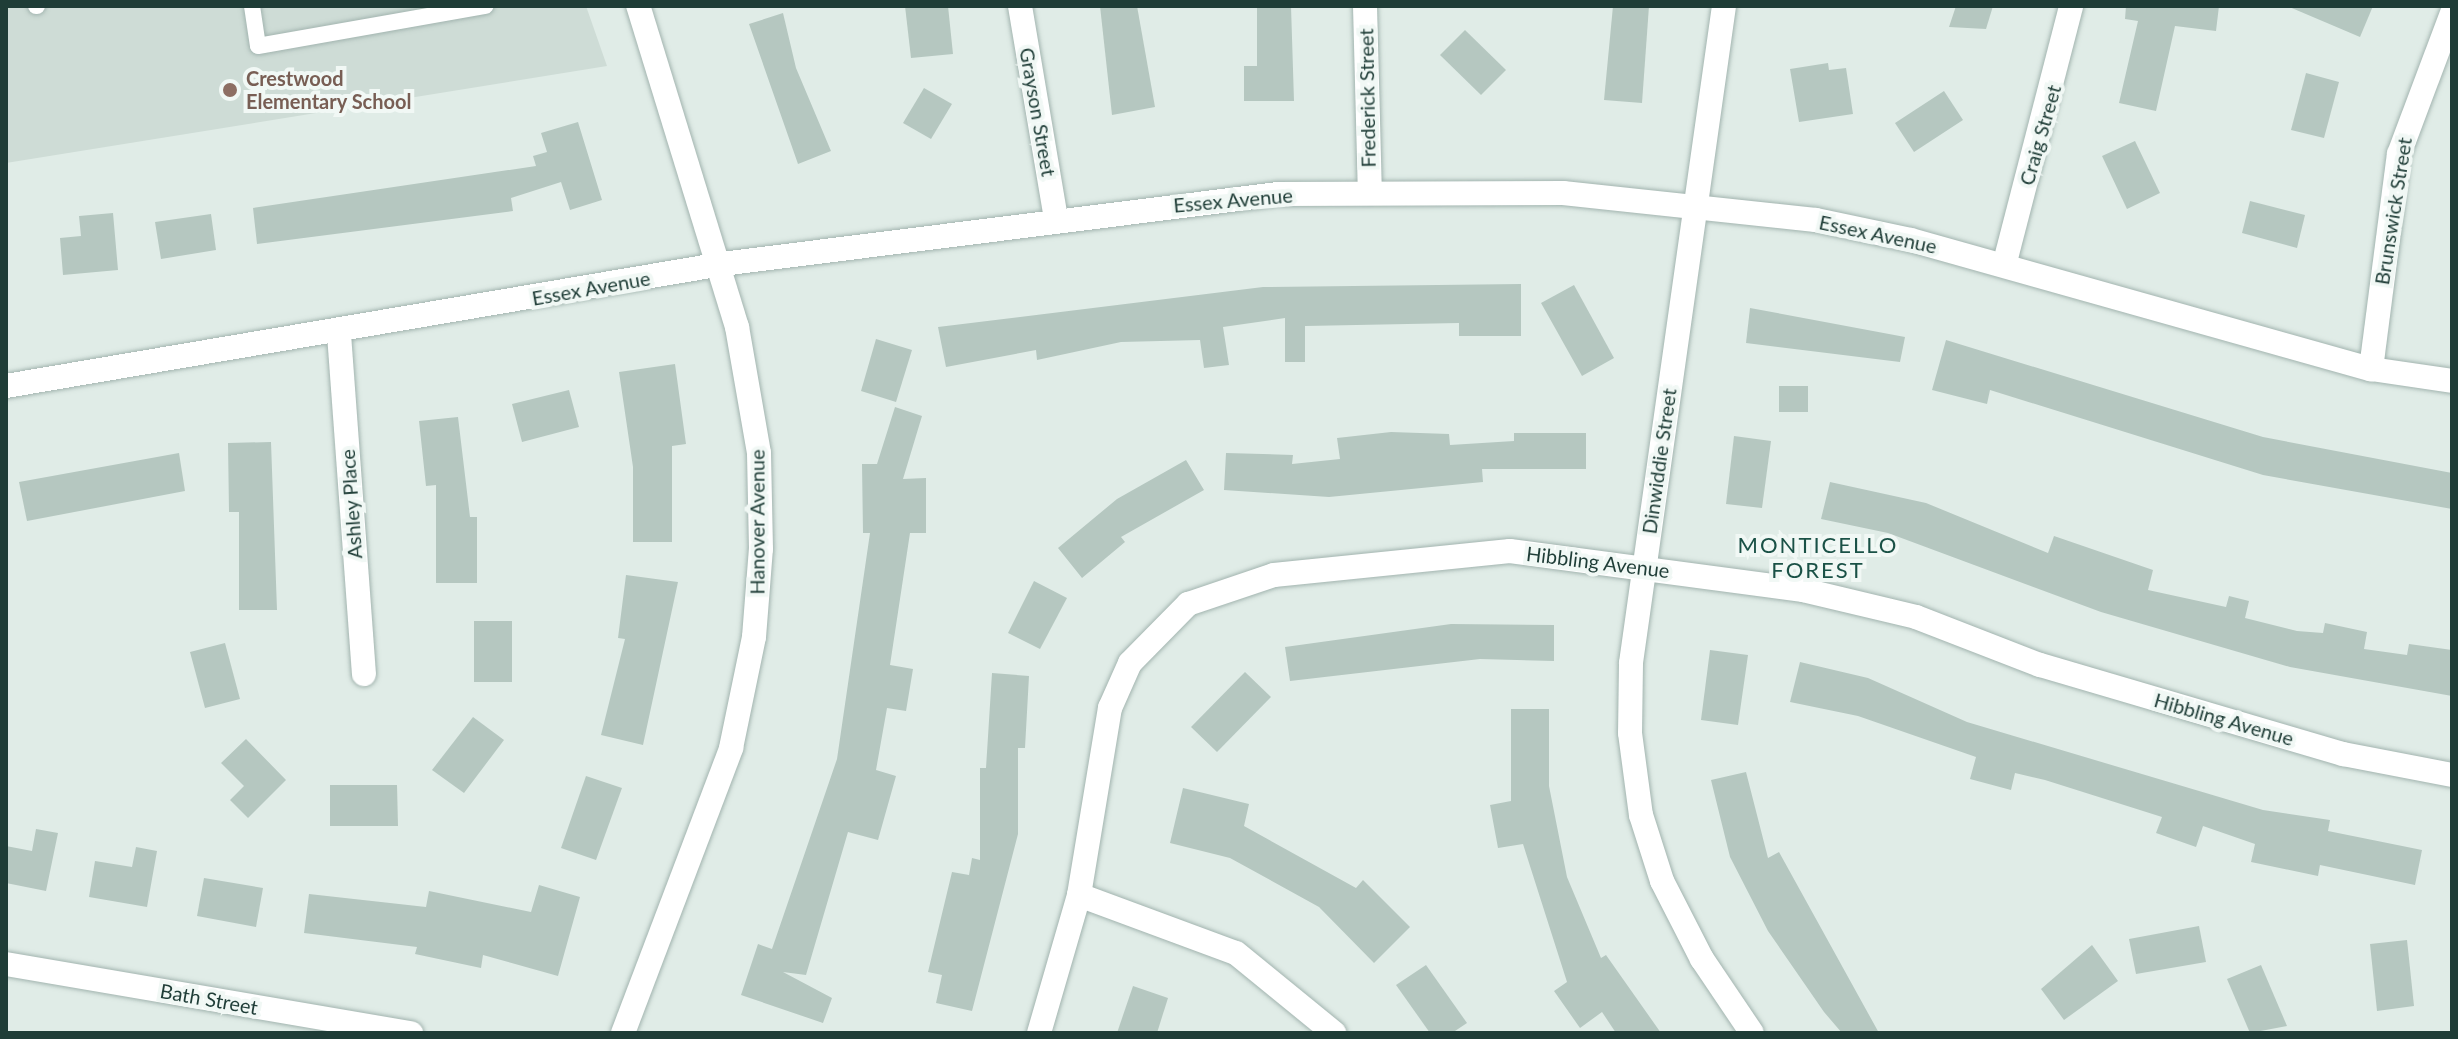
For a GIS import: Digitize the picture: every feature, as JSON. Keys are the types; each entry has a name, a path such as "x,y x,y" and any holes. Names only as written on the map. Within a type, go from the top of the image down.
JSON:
{"street":[{"name":"Hanover Avenue","path":"623,1033 731,748 754,637 759,453 722,264 638,6"},
{"name":"Grayson Street","path":"1020,6 1056,218"},
{"name":"Frederick Street","path":"1365,6 1370,191"},
{"name":"Dinwiddie Street","path":"1724,6 1644,566 1630,733 1641,815 1679,919 1752,1033"},
{"name":"Craig Street","path":"2005,262 2071,6"},
{"name":"Brunswick Street","path":"2371,369 2399,154 2452,13"},
{"name":"Essex Avenue","path":"6,386 339,334 722,264 1056,218 1370,191 1563,193 1816,220 2005,262 2371,369 2452,381"},
{"name":"Ashley Place","path":"339,334 364,674"},
{"name":"Hibbling Avenue","path":"1039,1033 1079,895 1117,688 1148,638 1188,604 1274,575 1469,554 1542,553 1644,566 1871,604 2099,683 2343,754 2452,775"},
{"path":"1079,895 1236,953 1334,1033"},
{"name":"Bath Street","path":"6,964 411,1033"}],"lane":[{"path":"252,6 258,46 485,7"}],"shaded area":[{"name":"Crestwood Elementary School","path":"6,6 586,6 607,66 6,163"}],"building":[{"path":"905,6 948,6 953,54 911,58"},
{"path":"1100,6 1137,6 1155,107 1112,115"},
{"path":"1257,6 1291,6 1294,101 1244,101 1244,66 1257,66"},
{"path":"1613,6 1649,6 1642,103 1604,100"},
{"path":"1956,6 1993,6 1986,29 1949,27"},
{"path":"2126,6 2219,6 2216,31 2175,26 2156,111 2119,103 2138,21 2125,19"},
{"path":"2287,6 2373,6 2360,37"},
{"path":"783,13 796,68 831,151 798,164 749,24"},
{"path":"1465,30 1506,70 1481,95 1440,55"},
{"path":"1828,63 1829,70 1846,68 1853,114 1799,122 1790,69"},
{"path":"2306,73 2339,82 2324,138 2291,130"},
{"path":"924,88 952,104 931,139 903,123"},
{"path":"1944,91 1963,120 1914,152 1895,123"},
{"path":"578,122 602,200 570,210 561,182 511,198 513,211 257,244 253,208 536,166 533,156 547,152 541,133"},
{"path":"2135,141 2160,193 2127,209 2102,156"},
{"path":"2250,201 2305,215 2297,248 2242,233"},
{"path":"113,213 118,270 63,275 60,238 81,236 79,216"},
{"path":"211,214 216,250 161,259 155,222"},
{"path":"1521,284 1521,336 1459,336 1459,323 1305,326 1305,362 1285,362 1285,318 1223,327 1229,365 1204,368 1200,340 1121,342 1037,360 1036,350 946,367 938,327 1263,287"},
{"path":"1574,285 1614,358 1582,376 1541,303"},
{"path":"1750,308 1905,337 1900,362 1746,343"},
{"path":"876,339 912,350 896,402 861,391"},
{"path":"1946,340 2263,437 2452,473 2452,509 2263,475 1990,390 1987,404 1932,390"},
{"path":"675,364 686,444 672,446 672,542 633,542 633,467 619,372"},
{"path":"1779,386 1808,386 1808,412 1779,412"},
{"path":"569,390 579,427 522,442 512,404"},
{"path":"895,407 922,416 903,479 926,478 926,533 910,533 890,665 913,669 906,711 887,708 876,770 896,776 878,840 848,832 806,975 783,972 832,998 823,1023 741,995 758,944 772,949 837,759 870,533 863,533 862,464 877,464"},
{"path":"458,417 470,517 477,517 477,583 436,583 436,485 426,486 419,421"},
{"path":"1391,432 1449,434 1450,445 1514,441 1514,433 1586,433 1586,469 1482,469 1483,482 1329,497 1224,490 1226,453 1293,455 1292,464 1340,459 1337,438"},
{"path":"1734,436 1771,441 1762,508 1726,504"},
{"path":"271,442 277,610 239,610 239,512 229,512 228,443"},
{"path":"179,453 185,491 27,521 19,482"},
{"path":"1186,460 1204,490 1121,537 1125,542 1082,578 1058,548 1117,499"},
{"path":"1830,482 1926,503 2048,553 2054,536 2153,570 2148,590 2226,607 2229,596 2249,601 2245,618 2297,631 2323,633 2325,623 2367,632 2364,649 2407,655 2409,644 2452,650 2452,696 2290,667 2101,612 1888,533 1821,519"},
{"path":"626,575 678,582 643,745 601,735 625,639 618,638"},
{"path":"1034,581 1067,598 1040,649 1008,633"},
{"path":"474,621 512,621 512,682 474,682"},
{"path":"1451,624 1554,625 1554,661 1480,659 1290,681 1285,647"},
{"path":"225,643 240,699 205,708 190,652"},
{"path":"1710,650 1748,655 1738,725 1701,720"},
{"path":"1800,662 1868,678 1967,722 2263,810 2330,820 2328,831 2422,850 2415,885 2320,865 2318,876 2251,862 2255,844 2203,826 2196,847 2156,833 2162,817 2045,780 2015,773 2011,790 1970,779 1976,757 1858,716 1790,702"},
{"path":"1245,672 1271,697 1217,752 1191,727"},
{"path":"992,673 1029,676 1025,748 1018,748 1018,834 972,1011 936,1003 942,975 928,972 952,872 969,875 972,858 980,860 980,768 986,768"},
{"path":"1511,709 1549,709 1549,786 1567,877 1601,958 1606,955 1661,1033 1616,1033 1602,1012 1580,1028 1554,991 1567,982 1523,844 1498,848 1490,805 1511,801"},
{"path":"473,717 504,740 464,793 432,770"},
{"path":"246,739 286,780 248,818 230,800 244,786 221,763"},
{"path":"1746,772 1768,858 1779,852 1879,1033 1842,1033 1824,1012 1768,931 1730,857 1711,780"},
{"path":"586,776 622,788 596,860 561,848"},
{"path":"330,785 397,785 398,826 330,826"},
{"path":"1183,788 1249,804 1244,826 1356,888 1363,880 1410,927 1374,963 1319,907 1230,858 1170,843"},
{"path":"36,829 58,833 46,891 6,883 6,846 32,851"},
{"path":"136,847 157,851 147,907 89,897 95,861 132,867"},
{"path":"204,878 263,888 256,927 197,916"},
{"path":"539,885 580,897 558,976 483,955 481,968 415,954 417,947 304,933 309,894 426,907 429,891 531,912"},
{"path":"2199,926 2206,962 2136,974 2129,939"},
{"path":"2407,940 2414,1006 2377,1011 2370,944"},
{"path":"2092,945 2118,981 2064,1020 2041,989"},
{"path":"1426,965 1467,1023 1452,1033 1430,1033 1396,985"},
{"path":"2261,965 2287,1026 2250,1033 2227,979"},
{"path":"1133,986 1168,998 1157,1033 1117,1033"}],"place":[{"name":"Crestwood Elementary School","path":"230,90"}],"district":[{"name":"MONTICELLO FOREST","path":"1818,556"}]}
